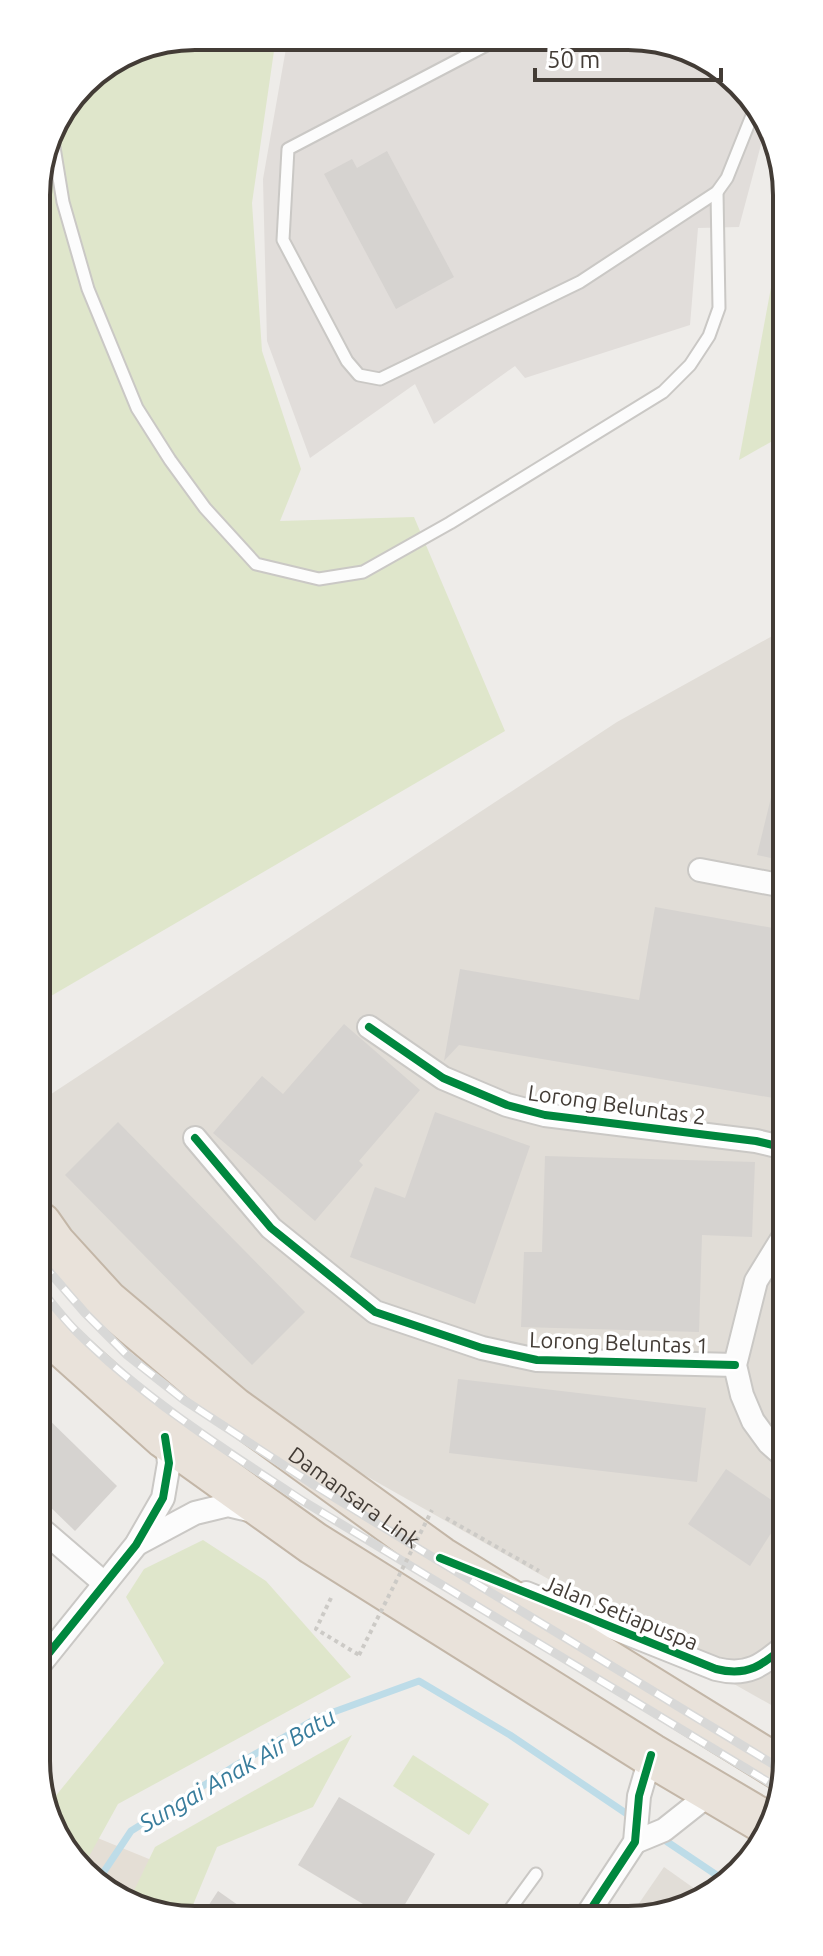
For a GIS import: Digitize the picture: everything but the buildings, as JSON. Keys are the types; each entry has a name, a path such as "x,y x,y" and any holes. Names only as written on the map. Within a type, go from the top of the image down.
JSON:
{"highway":[{"name":"Damansara Link","path":"50,1238 106,1301 234,1409 450,1542 773,1763"},
{"path":"50,1334 165,1437 273,1516 651,1755 761,1820"}],"street":[{"path":"700,870 773,884"},
{"name":"Lorong Beluntas 2","path":"369,1027 443,1078 507,1105 545,1115 773,1145"},
{"name":"Lorong Beluntas 1","path":"195,1138 271,1228 375,1312 482,1348 537,1360 735,1365"},
{"path":"773,1253 756,1281 735,1365 742,1395 753,1421 773,1447"},
{"path":"50,1652 136,1545 163,1498 169,1463 165,1437"},
{"path":"136,1545 195,1513 228,1505 273,1516"},
{"path":"50,1537 104,1583"},
{"name":"Jalan Setiapuspa","path":"450,1542 716,1669 733,1673 751,1670 773,1656"},
{"path":"644,1831 639,1796 651,1755"},
{"path":"593,1906 644,1831 712,1792"}],"lane":[{"path":"477,50 288,149 283,240 347,361 359,375 380,379 580,282 717,192 727,178 751,118"},
{"path":"55,156 63,202 88,289 137,408 205,508 256,564 319,579 363,572 450,523 663,392 690,365 709,336 719,308 717,192"},
{"path":"513,1906 536,1874"}],"path":[{"path":"331,1598 316,1629 359,1655 432,1510"},
{"path":"450,1542 549,1576"},
{"path":"769,1628 773,1625"}],"shaded area":[{"path":"286,50 647,51 675,58 709,74 737,99 762,140 739,227 698,228 690,325 525,378 515,366 434,424 415,384 310,458 267,341 263,179"},
{"path":"773,636 773,1706 345,1464 154,1343 50,1217 50,1095 617,722"},
{"path":"65,1825 176,1870 167,1903 139,1895 122,1887 92,1864"},
{"path":"664,1867 696,1890 666,1901 638,1905"}],"green space":[{"path":"274,50 252,203 262,351 301,469 280,521 414,517 505,731 50,997 50,185 61,139 74,114 92,92 122,69 176,51"},
{"path":"773,272 773,441 739,460"},
{"path":"203,1540 266,1581 351,1677 118,1804 88,1859 69,1834 55,1797 164,1663 126,1597 144,1569"},
{"path":"352,1735 313,1807 217,1847 193,1906 157,1901 133,1892 155,1847"},
{"path":"413,1755 489,1804 469,1835 393,1786"}],"waterway":[{"name":"Sungai Anak Air Batu","path":"103,1873 131,1831 238,1764 317,1718 419,1681 510,1735 633,1818"},
{"name":"Sungai Anak Air Batu","path":"660,1837 717,1875"}],"railway":[{"path":"50,1273 127,1355 184,1400 314,1485 773,1764"},
{"path":"50,1301 71,1326 129,1379 303,1501 771,1784"}],"cycle path":[{"path":"369,1027 443,1078 507,1105 545,1115 773,1145"},
{"path":"195,1138 271,1228 375,1312 482,1348 537,1360 735,1365"},
{"path":"50,1652 136,1545 163,1498 169,1463 165,1437"},
{"path":"440,1558 716,1669 746,1670 773,1656"},
{"path":"593,1906 635,1842 639,1796 651,1755"}]}
